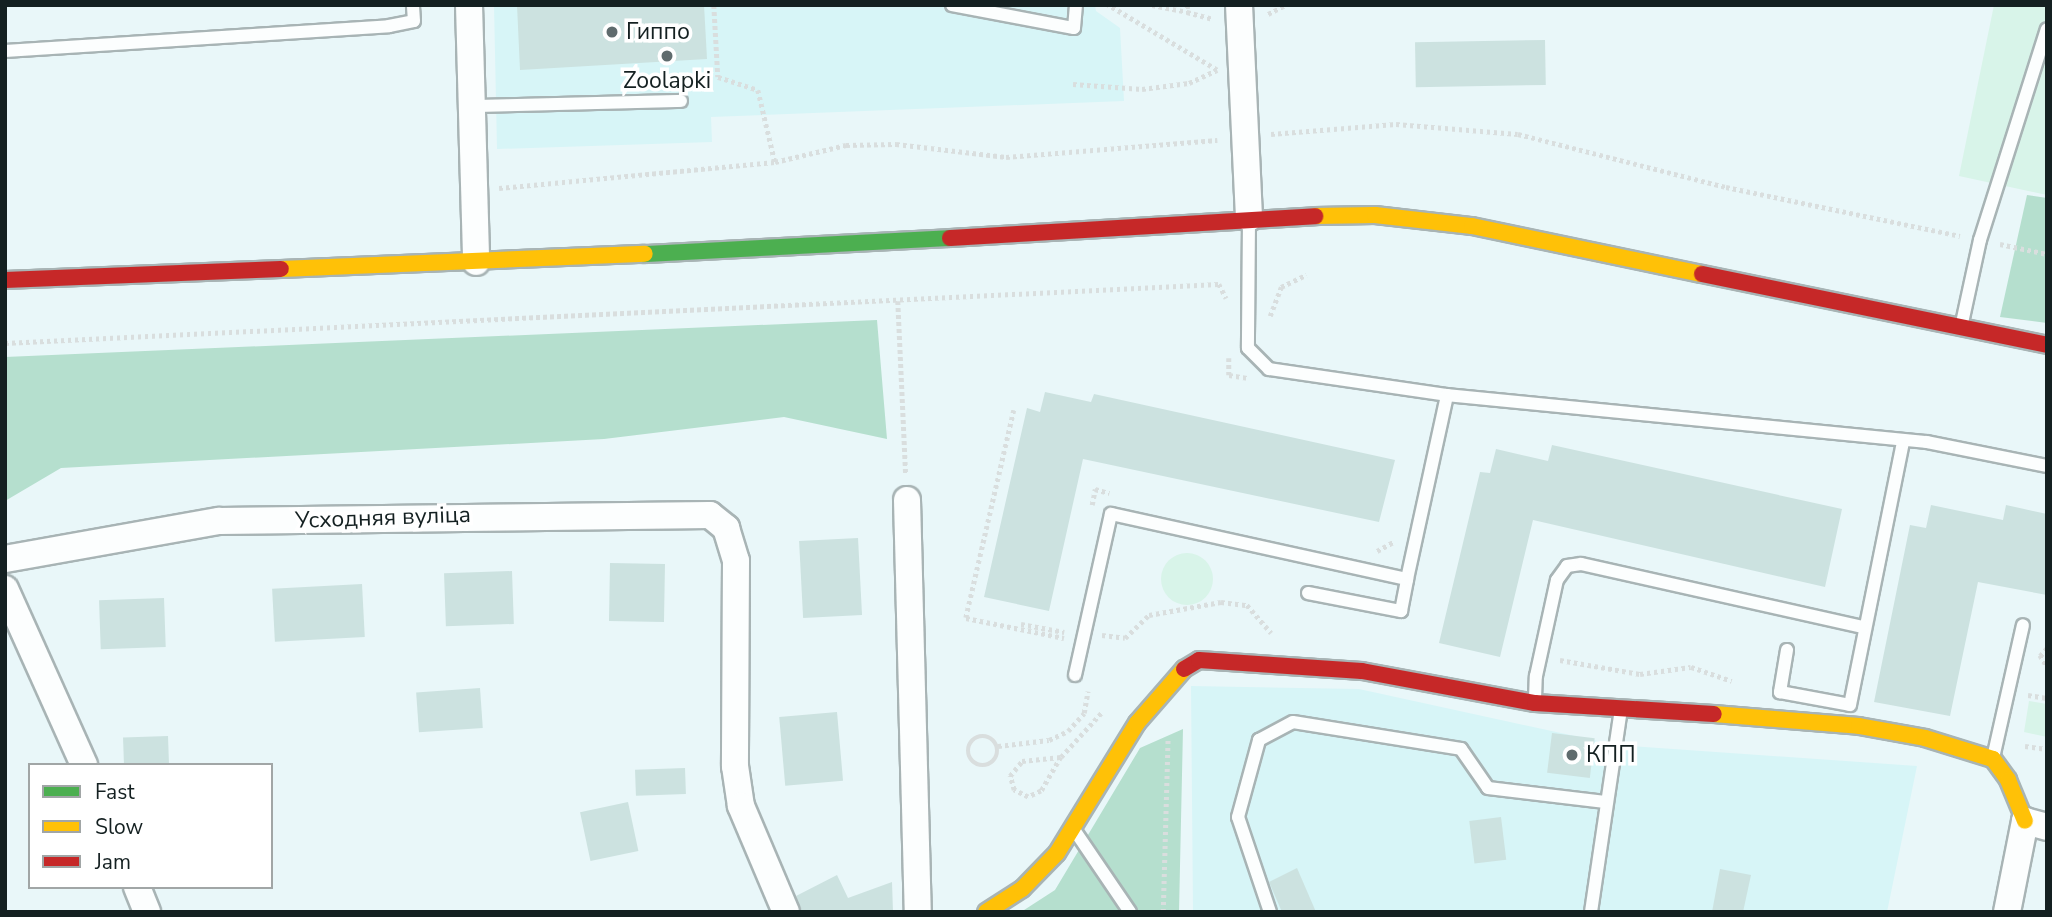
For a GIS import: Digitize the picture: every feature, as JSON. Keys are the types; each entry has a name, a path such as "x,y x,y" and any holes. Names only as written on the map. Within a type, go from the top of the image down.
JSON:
{"main road":[{"path":"5,280 476,262 870,243 1249,218 1375,215 1472,226 2047,345"},
{"path":"986,912 1023,889 1057,853 1137,723 1170,683 1199,660 1362,671 1535,703 1622,706 1859,726 1968,748 1993,759 2036,824"}],"street":[{"path":"469,5 476,262"},
{"path":"1239,5 1249,218"},
{"path":"907,500 918,912"},
{"name":"Усходняя вуліца","path":"5,558 219,521 710,515 726,528 736,561 735,766 741,806 786,912"},
{"path":"5,589 83,763"},
{"path":"2007,912 2036,824"},
{"path":"137,889 147,912"}],"lane":[{"path":"5,51 388,26 414,21 413,5"},
{"path":"952,5 1074,28 1076,5"},
{"path":"1961,327 1980,240 2047,29"},
{"path":"473,106 681,100"},
{"path":"1249,218 1248,348 1269,369 1447,395 1903,441 2047,466"},
{"path":"1308,593 1401,611 1447,395"},
{"path":"1787,650 1780,692 1850,705 1903,441"},
{"path":"1075,675 1111,514 1407,579"},
{"path":"1535,703 1536,676 1557,580 1567,566 1581,564 1864,627"},
{"path":"1993,759 2023,625"},
{"path":"1591,912 1605,802 1622,706"},
{"path":"1269,912 1238,817 1259,740 1293,722 1461,749 1488,788 1605,802"},
{"path":"1073,828 1130,912"}],"path":[{"path":"714,5 718,77 758,90 775,162"},
{"path":"1073,84 1142,89 1189,83 1217,71 1108,5"},
{"path":"1152,5 1187,12"},
{"path":"5,343 1219,284 1234,315 1272,316 1280,287 1306,275"},
{"path":"1226,298 1227,311"},
{"path":"898,301 907,500"},
{"path":"1228,350 1229,375 1256,379"},
{"path":"1014,410 966,618 1083,641"},
{"path":"1089,515 1095,489 1122,495"},
{"path":"1374,552 1390,547 1400,533"},
{"path":"1021,624 1064,632 1067,619"},
{"path":"2040,655 2047,666"},
{"path":"1163,912 1170,683"},
{"path":"2027,695 2047,698"},
{"path":"977,736 990,736 998,746 998,758 988,766 976,766 968,756 968,744 977,736"}],"shaded area":[{"path":"494,5 1095,5 1096,11 1120,28 1124,101 711,117 712,142 497,149"},
{"path":"1191,686 1359,689 1616,745 1917,766 1887,912 1193,912"}],"green space":[{"path":"1994,5 2047,5 2047,195 1959,176"},
{"path":"2027,195 2047,198 2047,323 2000,317"},
{"path":"877,320 887,439 784,417 604,439 61,468 5,501 5,357"},
{"path":"1187,553 1197,555 1205,561 1211,569 1211,589 1205,597 1197,603 1187,605 1177,603 1169,597 1163,589 1161,579 1163,569 1169,561 1177,555"},
{"path":"2029,701 2047,704 2047,737 2024,732"},
{"path":"1183,729 1179,912 1021,912 1055,890 1140,748"}],"building":[{"name":"Гиппо","path":"517,5 704,5 707,59 520,70"},
{"path":"1545,40 1546,85 1416,87 1415,42"},
{"path":"1045,392 1091,402 1094,394 1395,460 1379,522 1083,459 1049,611 984,597 1027,408 1040,412"},
{"path":"1552,445 1842,509 1825,587 1533,520 1500,657 1439,643 1480,472 1490,473 1496,449 1548,461"},
{"path":"1931,505 2003,520 2006,505 2047,514 2047,595 1978,582 1950,716 1874,702 1910,525 1926,528"},
{"path":"858,538 862,615 803,618 799,541"},
{"path":"610,563 665,564 664,622 609,621"},
{"path":"512,571 514,624 446,626 444,573"},
{"path":"362,584 365,637 275,642 272,589"},
{"path":"164,598 166,647 101,649 99,600"},
{"path":"480,688 483,728 419,732 416,692"},
{"path":"837,712 843,781 785,786 779,717"},
{"name":"КПП","path":"1552,733 1595,738 1590,778 1547,773"},
{"path":"168,736 169,763 124,763 123,738"},
{"path":"685,768 686,794 636,796 635,770"},
{"path":"628,802 638,851 590,861 580,812"},
{"path":"1501,817 1506,860 1474,864 1469,821"},
{"path":"1297,868 1316,912 1282,912 1269,882"},
{"path":"1720,869 1751,875 1743,912 1712,912"},
{"path":"837,875 848,898 892,882 893,912 801,912 796,896"}],"traffic: fast":[{"path":"645,254 950,238"}],"traffic: slow":[{"path":"1315,216 1375,215 1472,226 1702,274"},
{"path":"281,269 645,254"},
{"path":"986,912 1022,889 1057,853 1137,723 1184,669"},
{"path":"1714,714 1859,726 1925,738 1993,759 2008,780 2025,821"}],"traffic: jam":[{"path":"950,238 1315,216"},
{"path":"5,280 281,269"},
{"path":"1702,274 2047,345"},
{"path":"1184,669 1199,660 1362,671 1535,703 1714,714"}],"place":[{"name":"Гиппо","path":"612,32"},
{"name":"Zoolapki","path":"667,56"},
{"name":"КПП","path":"1572,755"}]}
